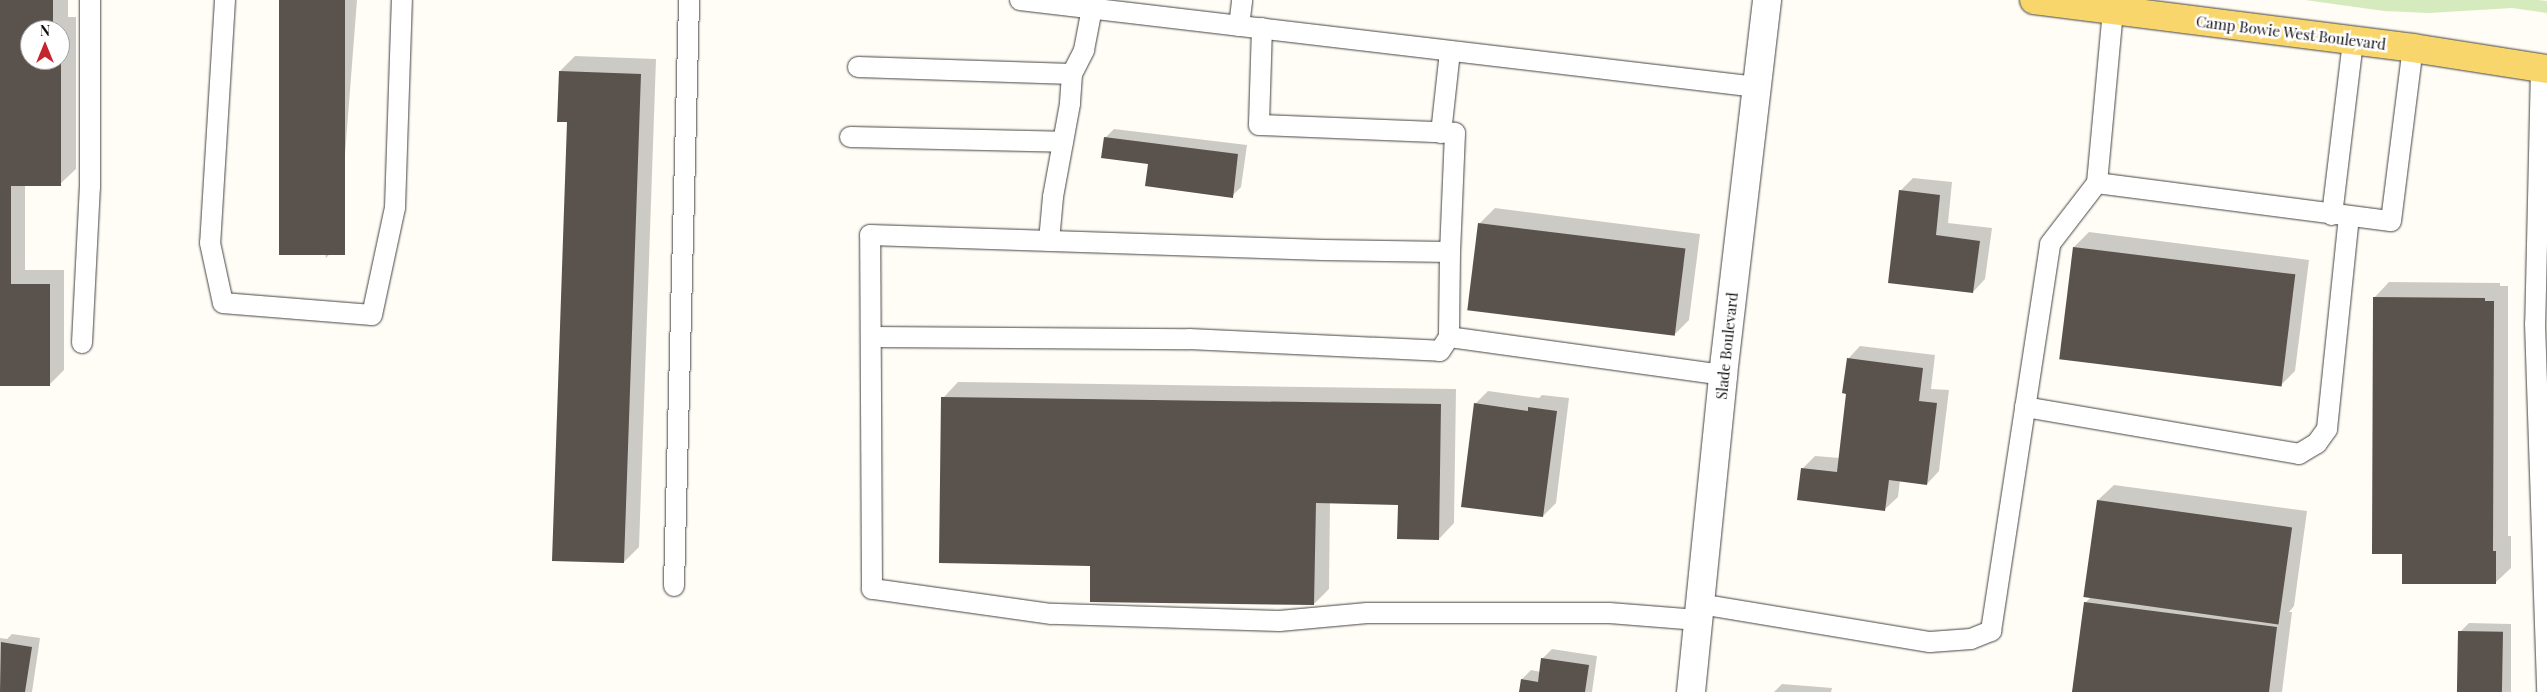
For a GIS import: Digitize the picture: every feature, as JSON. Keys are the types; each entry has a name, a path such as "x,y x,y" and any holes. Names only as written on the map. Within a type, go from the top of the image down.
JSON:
{"main road":[{"name":"Camp Bowie West Boulevard","path":"2034,0 2085,3 2113,10 2413,48 2544,68"}],"street":[{"name":"Slade Boulevard","path":"1691,692 1723,375 1767,0"}],"lane":[{"path":"82,343 90,187 90,0"},
{"path":"225,0 210,243 223,303 372,315 395,208 402,0"},
{"path":"674,586 689,0"},
{"path":"1020,0 1757,87"},
{"path":"1239,26 1242,0"},
{"path":"1049,241 1053,197 1070,104 1072,74 1084,50 1092,8"},
{"path":"1450,252 1324,250 870,235 872,589 1051,614 1279,620 1366,613 1699,612 1930,642 1971,639 1991,632 2050,244 2097,182 2113,10"},
{"path":"872,337 1189,339 1440,351 1449,337 1455,133 1259,126 1262,28"},
{"path":"2026,407 2299,454 2317,443 2327,429 2353,40"},
{"path":"2097,182 2340,216 2391,221 2413,48"},
{"path":"1441,133 1450,51"},
{"path":"858,67 1072,74"},
{"path":"2544,68 2535,323 2547,692"},
{"path":"850,137 1064,142"},
{"path":"1449,337 1723,375"}],"green space":[{"path":"2305,0 2539,0 2547,1 2547,13 2512,8 2429,13 2384,11"}],"building":[{"path":"0,0 53,0 53,20 20,20 20,70 61,70 61,186 11,186 11,284 50,284 50,386 0,386"},
{"path":"279,0 345,0 345,255 279,255"},
{"path":"559,71 641,74 624,563 552,561 567,122 557,122"},
{"path":"1104,137 1238,154 1233,198 1145,186 1148,164 1101,158"},
{"path":"1899,190 1940,195 1936,235 1980,241 1973,293 1888,283"},
{"path":"1478,223 1685,248 1675,336 1467,310"},
{"path":"2073,247 2295,274 2282,386 2059,359"},
{"path":"2373,297 2485,298 2485,301 2494,301 2493,551 2496,551 2496,584 2402,584 2402,554 2372,554"},
{"path":"1847,358 1923,368 1919,401 1937,403 1927,485 1889,480 1885,511 1797,500 1801,468 1837,472 1846,394 1842,393"},
{"path":"941,397 1441,404 1439,540 1397,539 1398,505 1316,503 1314,605 1090,602 1090,566 939,563"},
{"path":"1474,403 1528,411 1528,407 1557,411 1543,517 1461,507"},
{"path":"2097,500 2292,527 2278,624 2083,597"},
{"path":"2084,602 2277,627 2269,692 2072,692"},
{"path":"2458,631 2503,632 2502,692 2457,692"},
{"path":"1,642 32,647 25,692 0,692"},
{"path":"1541,658 1589,665 1585,692 1519,692 1521,679 1538,682"}]}
